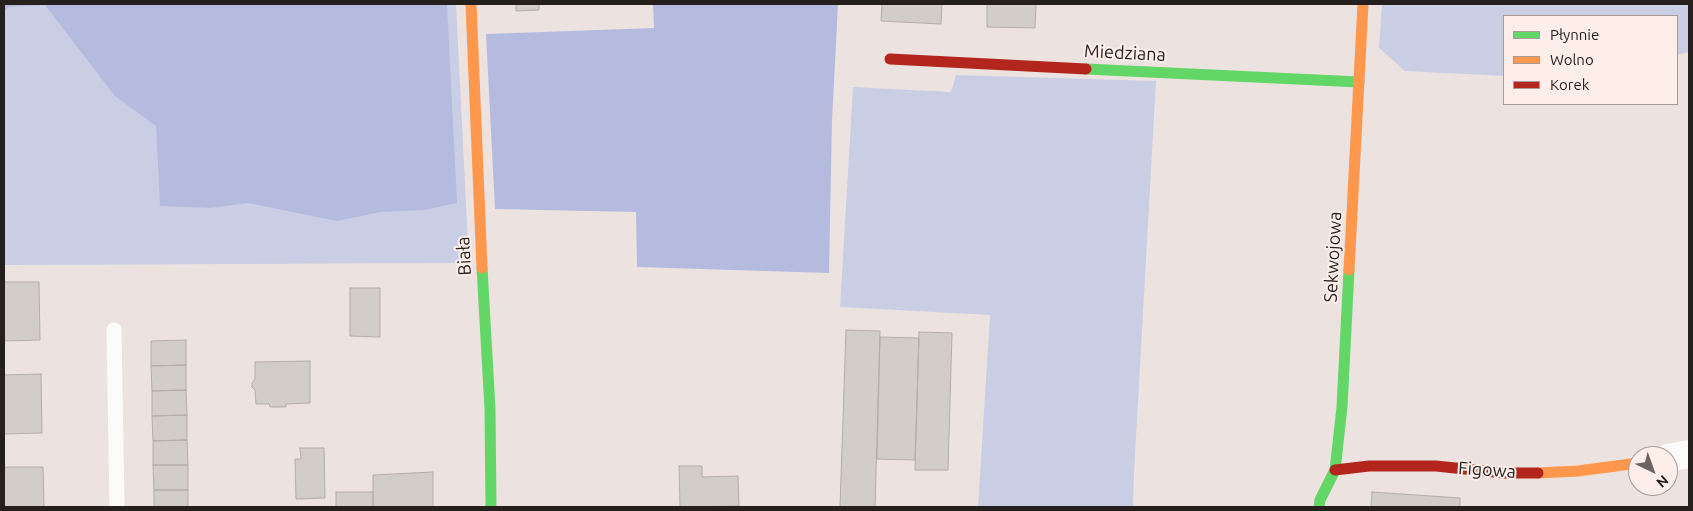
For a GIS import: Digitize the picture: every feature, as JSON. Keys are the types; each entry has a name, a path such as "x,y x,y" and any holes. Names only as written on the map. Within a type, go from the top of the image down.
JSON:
{"street":[{"name":"Biała","path":"471,4 480,232 490,409 491,507"},
{"name":"Sekwojowa","path":"1319,507 1320,500 1335,470 1342,398 1363,4"},
{"name":"Miedziana","path":"890,59 1359,82"},
{"name":"Figowa","path":"1335,470 1369,466 1436,466 1503,472 1536,472 1578,471 1628,464"}],"lane":[{"path":"114,330 117,507"}],"shaded area":[{"path":"4,4 456,4 469,263 4,265"},
{"path":"4,4 447,4 457,203 424,210 380,212 337,221 248,203 210,208 160,206 156,126 115,96 45,5 8,7 4,12"},
{"path":"653,4 838,4 832,121 829,273 637,267 636,212 495,209 486,34 654,28"},
{"path":"1382,4 1689,4 1689,52 1678,55 1678,15 1503,15 1503,76 1405,71 1379,48"},
{"path":"956,75 1156,81 1133,507 978,507 990,315 840,307 853,87 951,92"}],"building":[{"path":"516,4 539,4 539,10 516,11"},
{"path":"882,4 942,4 941,24 881,21"},
{"path":"987,4 1036,4 1035,28 987,27"},
{"path":"4,282 39,282 40,340 4,341"},
{"path":"350,288 380,288 380,337 350,336"},
{"path":"846,330 880,331 875,507 840,507"},
{"path":"919,332 952,333 948,470 915,470"},
{"path":"880,337 919,338 915,460 877,459"},
{"path":"186,340 186,365 151,366 151,341"},
{"path":"310,361 310,403 286,404 286,407 270,407 269,404 256,404 255,390 252,387 255,379 255,362"},
{"path":"186,365 186,390 152,391 151,366"},
{"path":"41,374 42,433 4,434 4,375"},
{"path":"186,390 187,415 152,416 152,391"},
{"path":"187,415 187,440 153,441 152,416"},
{"path":"187,440 188,465 153,465 153,441"},
{"path":"300,448 324,448 325,498 296,499 295,459 301,459"},
{"path":"153,465 188,465 188,490 154,490"},
{"path":"679,466 702,466 702,477 738,476 739,506 680,507"},
{"path":"4,467 43,467 44,507 4,507"},
{"path":"433,472 433,507 373,507 373,475"},
{"path":"154,490 188,490 188,507 154,507"},
{"path":"336,492 373,492 373,507 336,507"},
{"path":"1372,492 1460,498 1460,507 1371,507"}],"traffic: fast":[{"path":"1086,69 1359,82"},
{"path":"482,268 490,409 491,507"},
{"path":"1319,507 1320,500 1335,470 1342,407 1349,270"}],"traffic: slow":[{"path":"471,4 482,268"},
{"path":"1349,270 1363,4"},
{"path":"1538,473 1578,471 1628,464"}],"traffic: jam":[{"path":"890,59 1086,69"},
{"path":"1335,470 1369,466 1436,466 1503,473 1538,473"}]}
